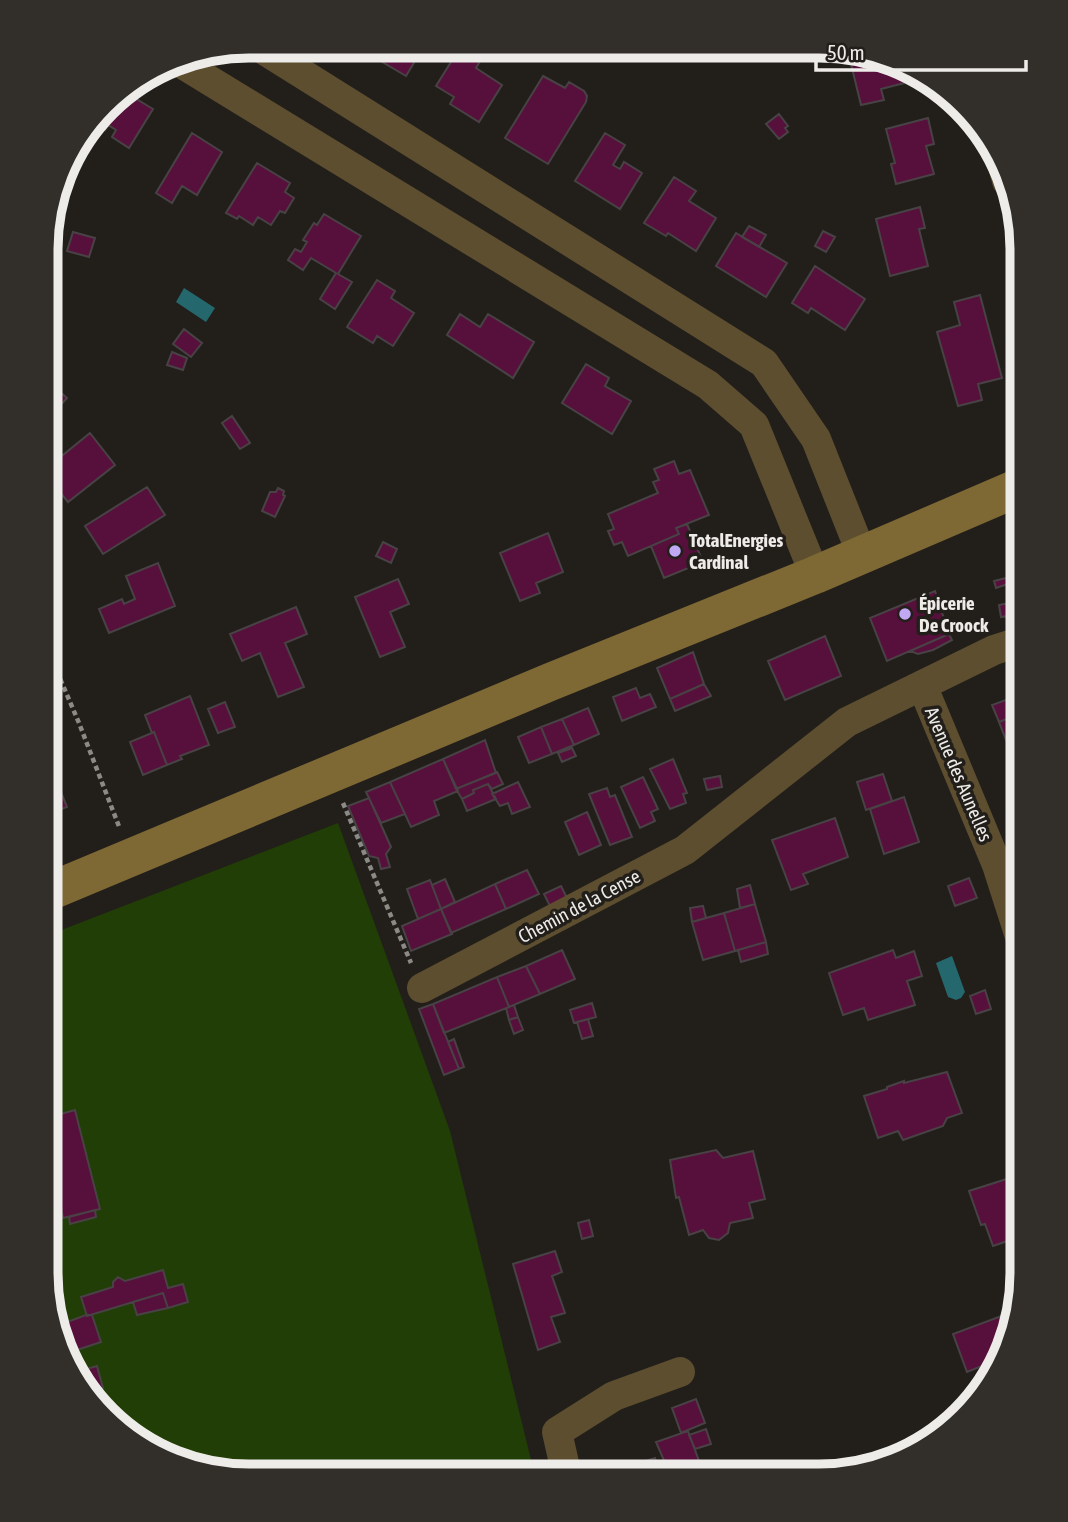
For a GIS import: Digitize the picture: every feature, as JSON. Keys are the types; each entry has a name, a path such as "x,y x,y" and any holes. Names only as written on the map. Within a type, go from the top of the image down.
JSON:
{"main road":[{"path":"58,888 815,575 1010,491"}],"street":[{"path":"277,58 764,363 816,439 862,555"},
{"path":"188,68 708,384 754,425 815,575"},
{"name":"Chemin de la Cense","path":"422,988 685,850 847,722 994,649 1010,644"},
{"name":"Avenue des Aunelles","path":"922,685 997,865 1010,906"},
{"path":"564,1464 557,1432 614,1396 680,1372"}],"path":[{"path":"58,674 123,838 138,838 146,851"},
{"path":"331,774 422,988"}],"green space":[{"path":"338,823 450,1131 532,1464 223,1463 175,1450 153,1439 132,1425 97,1390 77,1358 68,1335 58,1286 58,931"}],"water":[{"path":"184,288 215,308 206,322 176,302"},
{"path":"952,956 965,992 956,1000 948,997 936,963"}],"building":[{"path":"376,58 417,58 406,76"},
{"path":"454,58 482,58 476,68 502,85 479,122 450,104 454,97 436,86"},
{"path":"859,62 869,64 911,81 881,89 884,100 861,105 851,64"},
{"path":"543,76 565,88 569,82 584,91 587,96 586,102 548,164 505,138"},
{"path":"133,97 153,109 129,148 112,137 116,130 108,125 105,130 101,128"},
{"path":"779,114 788,126 785,128 788,132 779,139 766,124"},
{"path":"928,118 934,144 926,146 934,174 896,184 891,164 895,163 886,129"},
{"path":"192,133 222,152 197,195 182,186 172,203 156,193"},
{"path":"605,133 625,145 613,165 620,169 624,162 642,173 620,209 575,181"},
{"path":"257,163 290,183 285,192 294,198 285,213 280,211 271,225 258,217 253,225 239,216 237,219 226,213"},
{"path":"674,177 696,191 689,201 716,218 696,251 668,233 666,236 644,223"},
{"path":"920,207 925,228 919,229 928,266 890,276 876,219"},
{"path":"324,214 361,236 338,274 352,282 335,309 320,299 336,273 311,258 303,270 288,260 295,249 301,252 307,242 303,240 314,223 317,225"},
{"path":"749,226 766,235 759,247 742,237"},
{"path":"823,231 835,237 826,252 815,246"},
{"path":"73,232 95,238 89,257 67,251"},
{"path":"736,233 787,263 766,297 716,266"},
{"path":"815,266 865,299 845,330 811,308 808,313 792,303"},
{"path":"377,280 395,291 391,298 414,313 393,346 377,336 373,343 347,327"},
{"path":"980,295 1002,378 978,384 982,400 958,406 937,332 960,325 954,302"},
{"path":"460,314 480,327 488,314 534,342 513,378 447,335"},
{"path":"184,329 202,343 191,357 173,344"},
{"path":"172,352 187,358 183,370 167,365"},
{"path":"586,364 609,378 605,386 631,401 612,434 562,403"},
{"path":"58,390 67,398 58,408"},
{"path":"232,416 250,443 240,449 222,423"},
{"path":"90,433 115,465 68,502 58,490 58,459"},
{"path":"674,461 679,474 690,470 709,515 676,528 679,534 628,556 622,542 614,545 608,531 614,529 608,514 658,493 653,482 659,480 654,469"},
{"path":"147,487 165,515 103,554 85,526"},
{"path":"278,488 284,491 285,496 275,517 262,511 270,492 276,492"},
{"path":"687,524 703,562 664,578 651,546 679,534 676,528"},
{"path":"548,533 563,572 536,583 540,593 520,601 500,553"},
{"path":"383,542 397,549 391,563 376,556"},
{"path":"158,563 175,606 109,633 99,609 122,599 124,604 135,599 126,576"},
{"path":"1010,577 1010,583 996,588 994,581"},
{"path":"398,579 409,604 390,612 405,647 380,657 355,597"},
{"path":"935,591 949,634 887,661 870,618"},
{"path":"1010,603 1010,616 1001,617 999,605"},
{"path":"296,607 307,634 285,643 304,687 278,697 260,653 242,661 230,634"},
{"path":"949,634 952,640 933,650 918,654 910,651"},
{"path":"825,636 841,676 785,700 768,661"},
{"path":"693,652 704,684 670,699 657,668"},
{"path":"704,684 711,696 675,711 670,699"},
{"path":"636,688 640,698 650,694 656,707 622,721 613,697"},
{"path":"190,696 209,745 180,756 182,759 167,765 145,715"},
{"path":"1010,698 1010,718 999,722 992,705"},
{"path":"225,702 235,727 218,733 208,709"},
{"path":"588,708 599,734 574,745 562,719"},
{"path":"1010,718 1010,750 999,722"},
{"path":"562,719 574,745 552,754 541,727"},
{"path":"541,727 552,754 529,763 518,737"},
{"path":"154,732 167,765 143,775 130,742"},
{"path":"485,740 496,773 456,789 443,759"},
{"path":"572,748 576,756 562,762 558,753"},
{"path":"443,759 458,791 434,801 439,815 411,827 390,782"},
{"path":"673,759 687,793 683,794 686,803 670,809 650,769"},
{"path":"497,772 503,784 492,789 488,784 473,790 474,793 462,799 456,789"},
{"path":"883,774 892,801 866,810 857,782"},
{"path":"720,776 722,787 707,790 704,779"},
{"path":"643,777 658,809 651,812 655,821 640,828 621,787"},
{"path":"390,782 405,814 381,823 366,792"},
{"path":"518,782 530,807 512,814 508,803 500,806 492,794"},
{"path":"488,784 496,799 467,811 462,799 474,793 473,790"},
{"path":"58,785 67,807 58,810"},
{"path":"607,788 610,797 615,795 632,837 610,845 589,794"},
{"path":"904,797 919,842 884,854 870,809"},
{"path":"369,798 391,847 386,854 390,867 381,869 378,858 369,856 348,806"},
{"path":"587,812 601,845 579,855 565,822"},
{"path":"835,818 848,857 803,874 808,884 791,890 772,840"},
{"path":"527,870 539,894 506,909 495,884"},
{"path":"969,878 977,898 955,906 948,886"},
{"path":"445,879 455,902 441,909 432,885"},
{"path":"430,880 441,909 418,919 407,889"},
{"path":"495,884 506,909 451,933 441,909"},
{"path":"750,885 755,904 740,908 737,889"},
{"path":"561,886 567,898 550,906 544,894"},
{"path":"755,904 766,942 735,951 724,913"},
{"path":"703,906 706,918 692,922 690,908"},
{"path":"441,909 452,934 411,951 402,926"},
{"path":"724,913 735,951 703,960 692,922"},
{"path":"766,942 768,954 741,962 738,950"},
{"path":"562,950 575,979 540,994 526,966"},
{"path":"893,950 896,958 914,951 922,976 907,981 915,1005 868,1020 864,1008 843,1015 829,973"},
{"path":"526,966 540,994 509,1007 497,977"},
{"path":"497,977 509,1007 444,1033 433,1004"},
{"path":"985,990 991,1009 976,1014 970,996"},
{"path":"592,1003 596,1017 574,1023 570,1010"},
{"path":"433,1004 459,1069 444,1075 419,1009"},
{"path":"514,1005 518,1017 509,1020 506,1008"},
{"path":"518,1017 523,1030 514,1034 509,1020"},
{"path":"588,1019 593,1036 582,1039 577,1022"},
{"path":"454,1039 464,1067 459,1069 448,1042"},
{"path":"947,1072 962,1113 947,1118 943,1126 903,1140 898,1131 878,1138 864,1096 904,1081"},
{"path":"75,1110 100,1209 63,1218 58,1196 58,1115"},
{"path":"716,1150 723,1158 753,1151 765,1199 749,1203 753,1218 730,1223 728,1233 719,1240 709,1238 703,1230 689,1235 679,1197 676,1198 670,1160"},
{"path":"1010,1178 1010,1240 993,1246 985,1224 981,1225 969,1191"},
{"path":"95,1210 96,1217 70,1224 69,1217"},
{"path":"589,1220 593,1236 582,1239 578,1223"},
{"path":"555,1251 562,1272 552,1276 565,1313 551,1317 560,1342 538,1350 513,1264"},
{"path":"163,1270 168,1288 183,1284 188,1302 168,1308 163,1293 87,1316 81,1297 113,1287 113,1282 118,1277 125,1281"},
{"path":"163,1293 168,1308 137,1315 133,1302"},
{"path":"92,1315 101,1342 77,1350 67,1322"},
{"path":"1004,1315 1000,1335 988,1364 967,1372 953,1334"},
{"path":"97,1366 103,1388 97,1390 84,1370"},
{"path":"696,1399 705,1423 681,1433 672,1408"},
{"path":"706,1429 711,1444 695,1449 689,1435"},
{"path":"688,1431 699,1461 691,1464 666,1464 656,1442"},
{"path":"655,1458 657,1464 636,1464"}],"place":[{"name":"TotalEnergies Cardinal","path":"675,551"},
{"name":"Épicerie De Croock","path":"905,614"}]}
